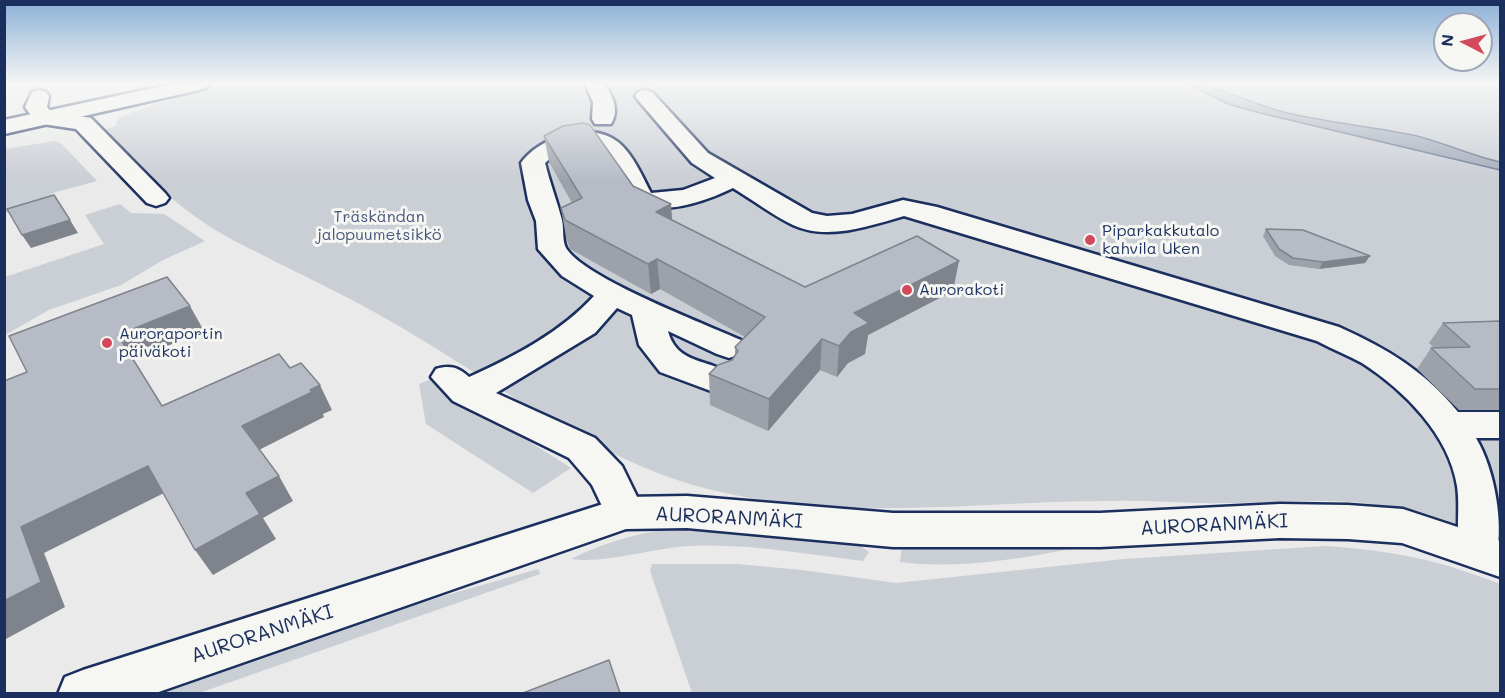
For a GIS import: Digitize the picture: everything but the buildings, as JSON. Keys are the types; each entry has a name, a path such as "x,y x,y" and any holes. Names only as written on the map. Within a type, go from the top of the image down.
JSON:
{"main road":[{"path":"4,127 16,117"},
{"path":"4,135 67,117"},
{"path":"74,117 91,130 156,198"},
{"path":"663,117 700,158 736,177 804,220 827,225 853,222 903,208 920,211 1328,333 1377,358 1419,392 1448,425 1467,455 1476,483 1489,507 1490,554"},
{"path":"729,347 612,294 572,270 552,249 549,221 541,200 533,163 538,154 555,145 577,139 602,139 612,146 642,200 656,202 675,201 705,193 736,177"},
{"path":"612,294 584,326 502,376 457,385 582,448 608,477 625,513"},
{"path":"647,310 655,345 672,364 718,382"},
{"path":"1448,425 1500,425"},
{"name":"AURORANMÄKI","path":"83,693 625,513 744,516 893,531 1100,530 1280,521 1403,526 1490,554"}],"green space":[{"name":"Träskändan jalopuumetsikkö","path":"119,117 1500,117 1500,545 1429,517 1366,503 1126,501 861,508 811,506 762,500 712,490 669,477 588,441 382,317 242,245 194,216 140,169 103,130 115,126"},
{"path":"55,141 63,145 97,181 56,192 24,209 5,213 4,149"},
{"path":"120,204 131,213 164,214 205,241 163,260 121,285 49,310 5,335 5,277 104,244 85,215"},
{"path":"431,379 571,468 533,493 426,424 419,384"},
{"path":"705,525 858,544 869,552 863,561 798,552 711,545 675,547 614,558 571,559 603,545 636,535"},
{"path":"902,546 1059,546 1065,550 1004,560 962,564 920,564 900,562"},
{"path":"1326,546 1373,551 1435,562 1500,584 1500,693 692,693 650,571 652,564 737,564 896,583 1124,559"},
{"path":"538,569 540,574 199,693 155,693 402,608"}],"water":[{"path":"1275,117 1305,117 1417,136 1500,162 1500,170"}],"place":[{"name":"Piparkakkutalo kahvila Uken","path":"1090,240"},
{"name":"Aurorakoti","path":"907,290"},
{"name":"Auroraportin päiväkoti","path":"107,343"}]}
